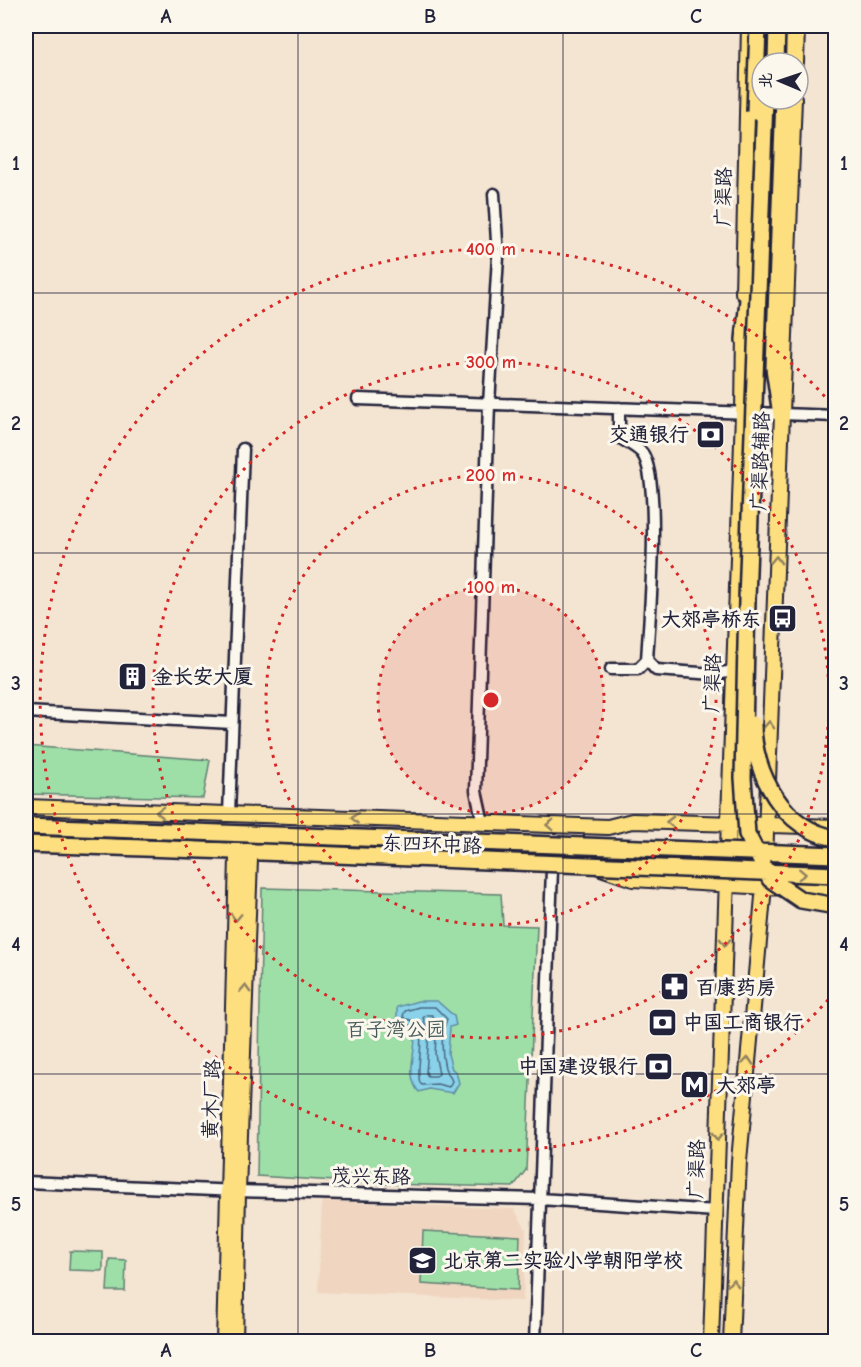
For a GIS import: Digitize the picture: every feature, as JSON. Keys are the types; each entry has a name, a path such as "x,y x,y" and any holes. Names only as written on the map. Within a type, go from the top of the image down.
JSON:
{"highway":[{"path":"744,340 751,269 758,26"},
{"path":"766,51 767,26"},
{"path":"776,51 777,26"},
{"path":"785,51 786,26"},
{"name":"广渠路","path":"765,111 746,612 743,778 747,834 770,879 801,900 836,906"},
{"name":"广渠路","path":"775,111 753,669 753,741 758,763 775,798 790,816 819,835 836,837"},
{"path":"781,415 774,368 784,111"},
{"name":"东四环中路","path":"26,826 836,855"},
{"name":"东四环中路","path":"26,844 836,875"}],"main road":[{"name":"广渠路","path":"711,1341 743,413 743,256 749,26"},
{"path":"796,51 797,26"},
{"name":"广渠路辅路","path":"765,825 794,111"},
{"path":"734,671 743,678 747,693 743,853 764,886"},
{"path":"732,729 741,744 745,769"},
{"name":"东四环中路","path":"26,807 608,827 632,821 836,827"},
{"name":"东四环中路","path":"26,820 579,841 653,850 765,855"},
{"path":"731,1341 739,1161 764,886 765,825"},
{"path":"579,841 608,827"},
{"name":"东四环中路","path":"26,837 579,860 653,850"},
{"path":"224,1341 233,1191 243,859"},
{"path":"579,860 608,871"},
{"name":"东四环中路","path":"608,871 633,879 836,891"},
{"path":"233,1191 235,1341"}],"street":[{"path":"483,823 476,791 489,404 498,257 494,194"},
{"path":"358,399 836,416"},
{"path":"611,669 638,669 647,660 653,536 652,483 642,453 619,437 619,408"},
{"path":"229,814 243,448"},
{"path":"647,660 656,670 715,674 734,671"},
{"path":"26,712 232,723"},
{"name":"东四环中路","path":"26,850 608,871"},
{"path":"535,1341 552,869"},
{"name":"茂兴东路","path":"26,1182 233,1191 540,1199 716,1211"}],"shaded area":[{"name":"北京第二实验小学朝阳学校","path":"322,1201 514,1209 526,1229 523,1301 318,1292"},
{"path":"26,1332 207,1336 207,1341 26,1341"}],"green space":[{"path":"26,746 210,760 203,798 26,794"},
{"name":"百子湾公园","path":"262,888 501,894 503,925 537,926 526,1170 513,1187 383,1184 257,1176"},
{"path":"423,1231 520,1236 518,1290 421,1284"},
{"path":"70,1251 103,1252 103,1271 69,1270"},
{"path":"109,1259 126,1260 125,1291 107,1291"}],"water":[{"path":"418,1001 437,1001 454,1016 456,1025 450,1027 448,1054 459,1083 453,1093 429,1089 419,1092 414,1084 412,1066 414,1031 410,1025 397,1022 397,1007"}],"place":[{"name":"交通银行","path":"710,434"},
{"name":"大郊亭桥东","path":"782,619"},
{"name":"金长安大厦","path":"132,676"},
{"name":"百康药房","path":"675,987"},
{"name":"中国工商银行","path":"662,1022"},
{"name":"中国建设银行","path":"659,1066"},
{"name":"大郊亭","path":"695,1085"},
{"name":"北京第二实验小学朝阳学校","path":"422,1260"}]}
